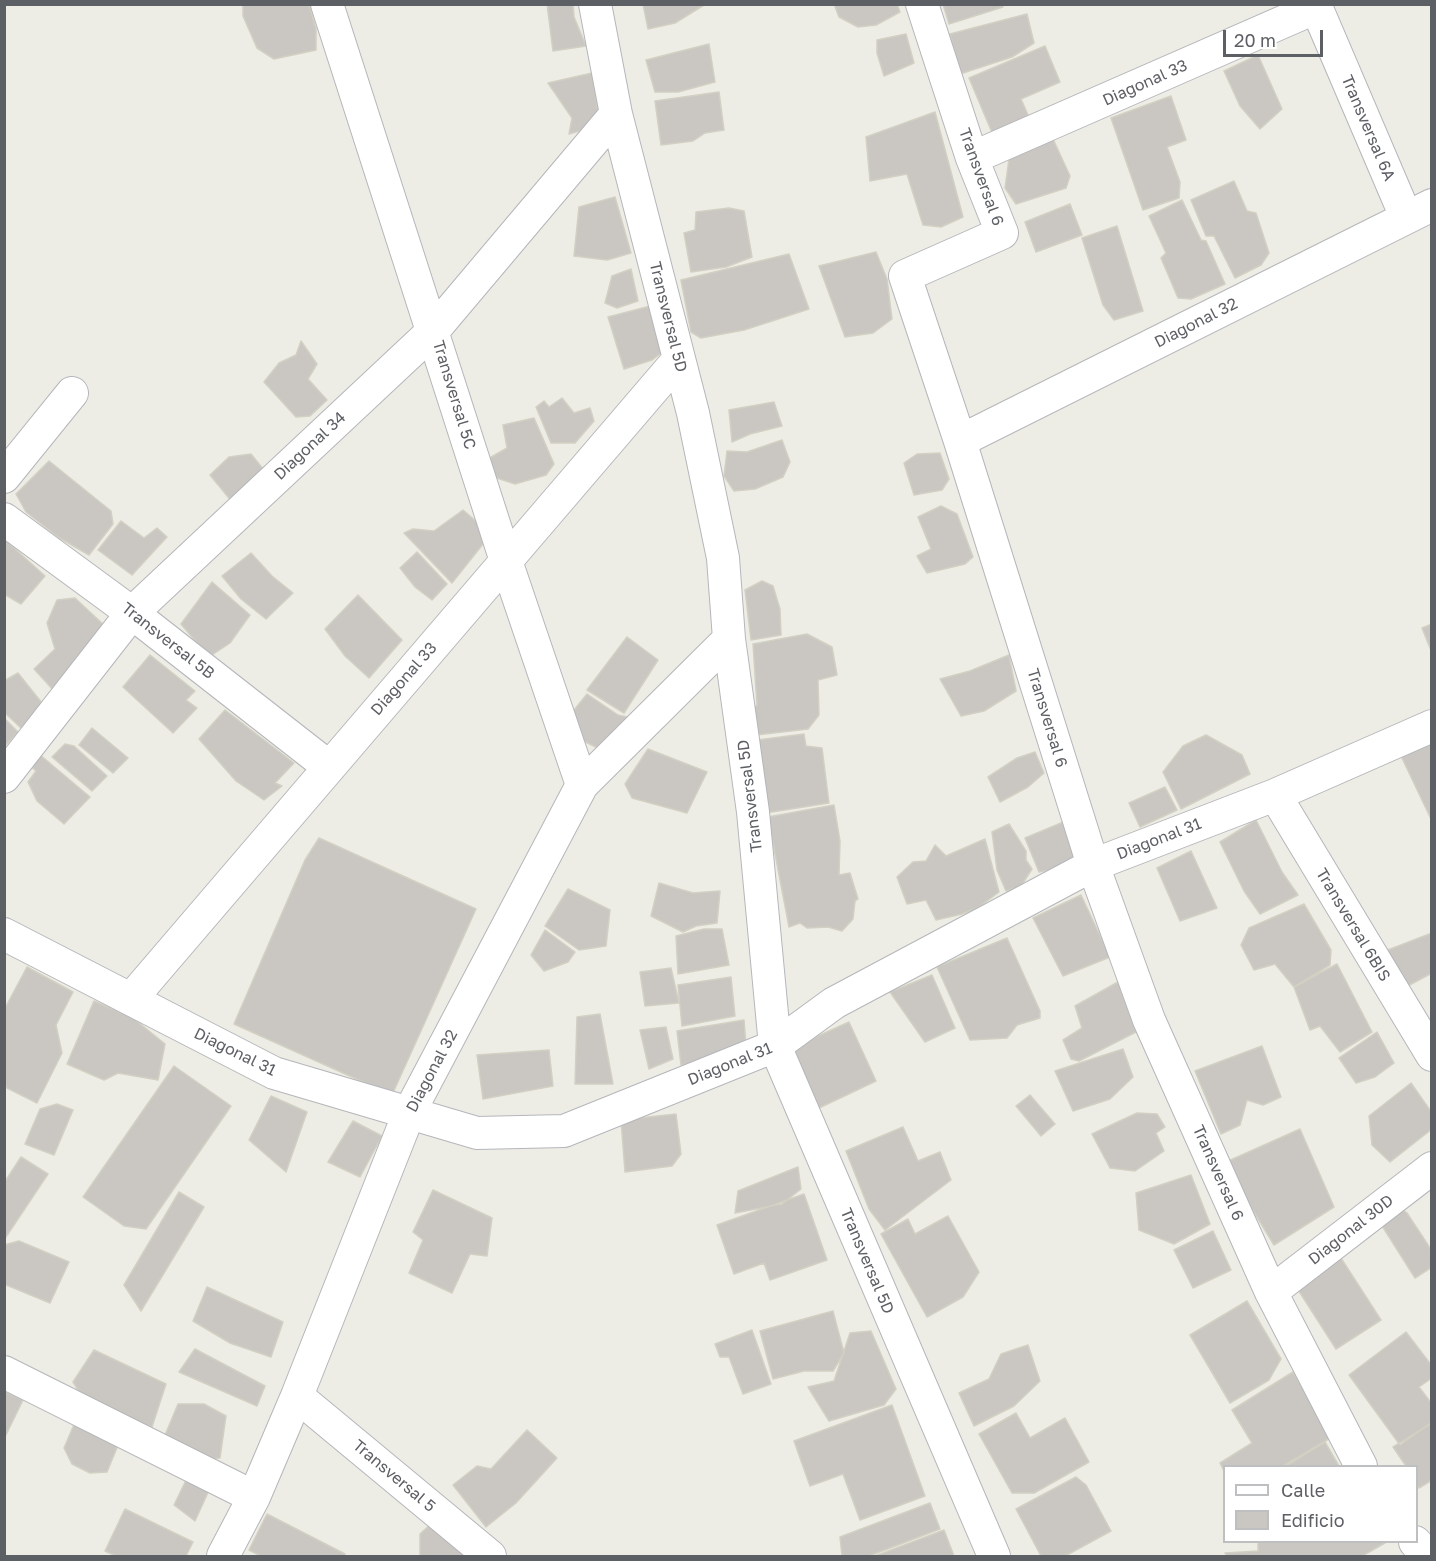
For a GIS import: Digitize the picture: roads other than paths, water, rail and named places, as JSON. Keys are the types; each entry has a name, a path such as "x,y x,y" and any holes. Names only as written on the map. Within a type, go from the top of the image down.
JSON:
{"street":[{"name":"Transversal 5C","path":"327,4 434,331 506,561 582,785"},
{"name":"Transversal 5D","path":"595,4 616,114 679,359 723,558 729,639 753,812 775,1046 994,1557"},
{"name":"Transversal 6","path":"922,4 972,158 1002,233 905,276 960,441 1093,865 1149,1020 1271,1292 1360,1465"},
{"name":"Diagonal 33","path":"972,158 1316,6"},
{"name":"Transversal 6A","path":"1316,6 1419,211"},
{"name":"Diagonal 34","path":"4,777 132,613 434,331 616,114"},
{"name":"Diagonal 32","path":"960,441 1419,211"},
{"name":"Diagonal 33","path":"131,999 679,359"},
{"path":"4,477 72,393"},
{"name":"Transversal 5B","path":"4,519 132,613 329,767"},
{"name":"Diagonal 32","path":"223,1557 254,1497 297,1396 409,1113 582,785 729,639"},
{"name":"Diagonal 31","path":"4,934 274,1073 477,1133 564,1131 775,1046 834,1004 1093,865 1275,795 1431,726"},
{"name":"Transversal 6BIS","path":"1275,795 1431,1055"},
{"name":"Diagonal 30D","path":"1271,1292 1431,1168"},
{"path":"4,1372 254,1497"},
{"name":"Transversal 5","path":"297,1396 490,1557"},
{"path":"1416,1543 1428,1557"}]}
